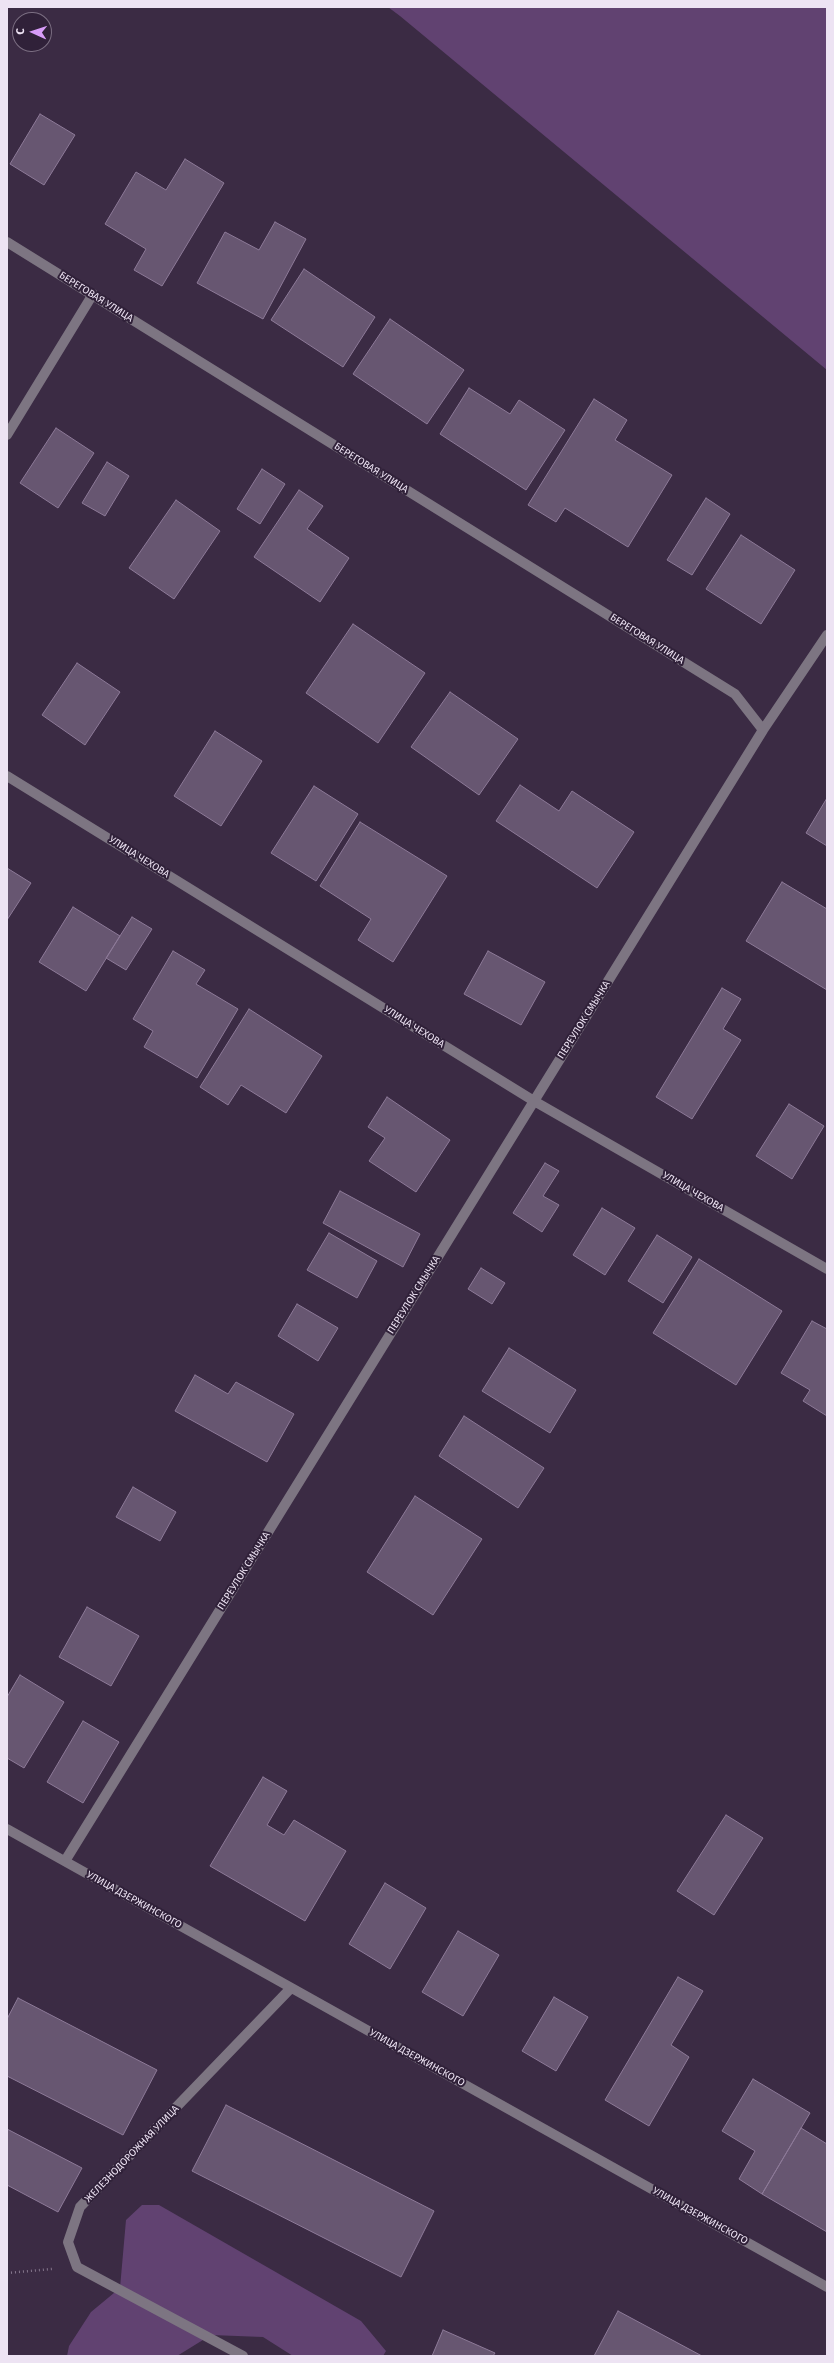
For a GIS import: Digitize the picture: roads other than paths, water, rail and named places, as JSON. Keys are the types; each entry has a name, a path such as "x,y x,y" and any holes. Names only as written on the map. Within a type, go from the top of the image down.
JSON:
{"street":[{"name":"БЕРЕГОВАЯ УЛИЦА","path":"7,242 735,694 763,730"},
{"path":"7,436 93,294"},
{"name":"ПЕРЕУЛОК СМЫЧКА","path":"65,1861 763,730 827,635"},
{"name":"УЛИЦА ЧЕХОВА","path":"7,776 534,1101 827,1269"},
{"name":"УЛИЦА ДЗЕРЖИНСКОГО","path":"7,1830 827,2287"},
{"name":"ЖЕЛЕЗНОДОРОЖНАЯ УЛИЦА","path":"243,2356 77,2267 68,2242 80,2207 291,1988"}]}
